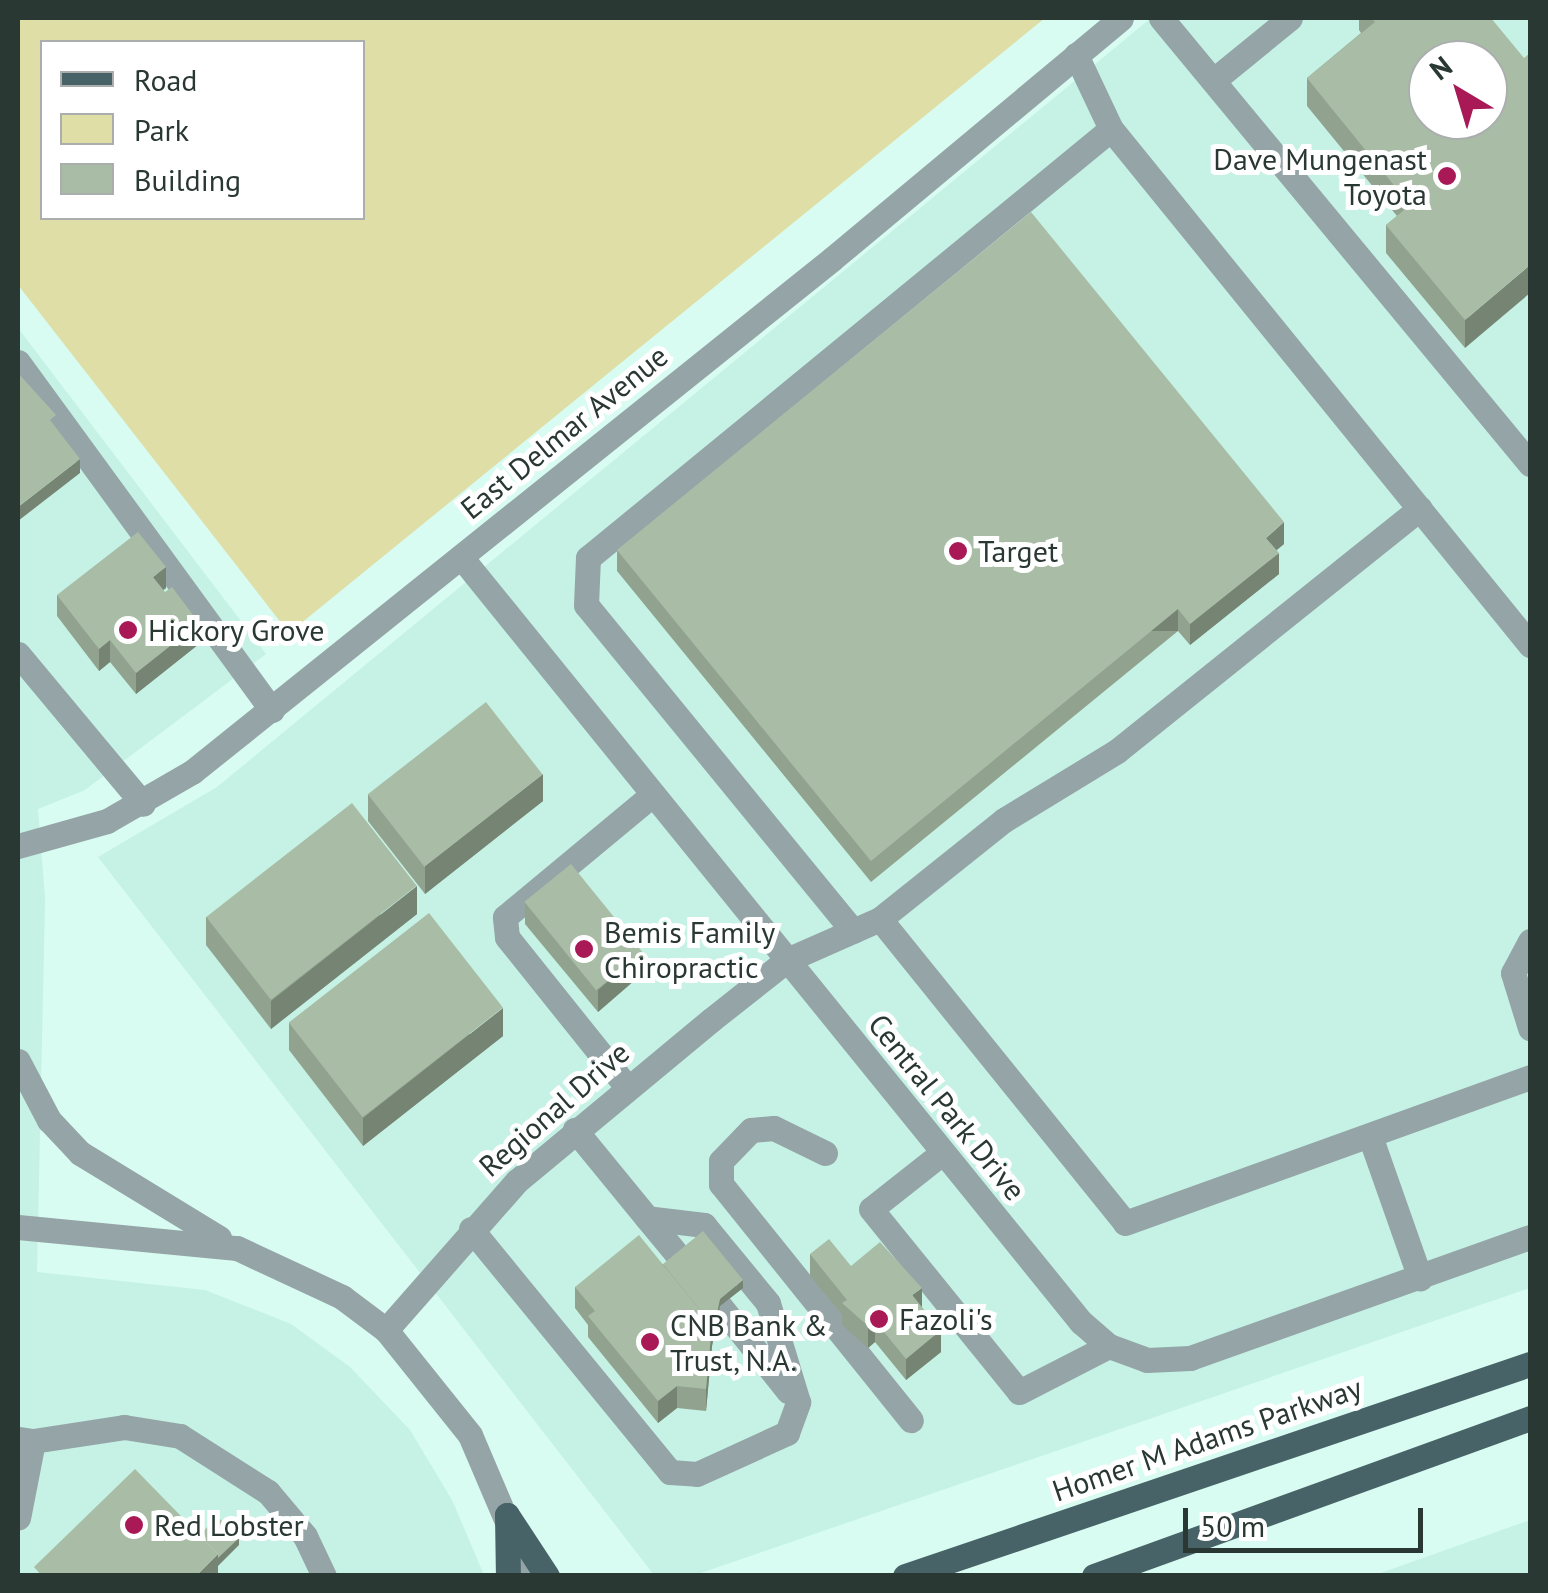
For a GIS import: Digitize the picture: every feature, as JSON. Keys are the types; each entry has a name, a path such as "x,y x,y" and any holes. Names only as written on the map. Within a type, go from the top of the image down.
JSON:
{"main road":[{"name":"Homer M Adams Parkway","path":"905,1576 1530,1364"},
{"path":"1094,1576 1530,1418"},
{"path":"507,1515 508,1576"},
{"path":"507,1515 548,1576"}],"street":[{"name":"East Delmar Avenue","path":"18,846 64,838 144,804 272,710 1121,18"},
{"path":"1161,18 1530,464"},
{"path":"1214,80 1290,18"},
{"path":"1076,55 1111,130 1530,645"},
{"path":"852,931 586,605 588,558 1111,130"},
{"path":"18,362 272,710"},
{"name":"Regional Drive","path":"386,1330 471,1229 574,1130 787,960 880,919 1004,820 1140,734 1420,508"},
{"name":"Central Park Drive","path":"461,557 1081,1322 1109,1346 1146,1360 1190,1358 1530,1238"},
{"path":"18,654 144,804"},
{"path":"626,1088 506,937 505,917 653,794"},
{"path":"880,919 1125,1222 1530,1076"},
{"path":"1530,942 1512,972 1530,1028"},
{"path":"18,1060 49,1120 80,1153 237,1248 342,1296 386,1330 470,1434 530,1576"},
{"path":"825,1153 774,1128 751,1130 722,1162 721,1184 911,1420"},
{"path":"574,1130 680,1258"},
{"path":"1370,1136 1420,1278"},
{"path":"942,1152 871,1209 1019,1392 1109,1346"},
{"path":"471,1229 670,1472 697,1474 787,1434 798,1402 768,1303 704,1225 647,1218"},
{"path":"18,1227 237,1248"},
{"path":"720,1306 798,1402"},
{"path":"18,1518 25,1440 124,1427 180,1436 268,1492 305,1536 324,1576"}],"shaded area":[{"path":"1151,18 1530,18 1530,1288 695,1575 654,1575 98,857 217,787"},
{"path":"18,328 266,654 85,790 38,809 45,899 37,1272 205,1290 291,1324 350,1367 410,1430 452,1500 484,1575 18,1575"},
{"path":"1530,1520 1530,1575 1375,1575"}],"green space":[{"path":"18,18 1045,18 289,633 18,285"}],"building":[{"name":"Dave Mungenast Toyota","path":"1371,18 1491,18 1524,58 1530,53 1530,265 1465,320 1386,225 1410,205 1307,78 1375,22"},
{"name":"Target","path":"1031,212 1284,522 1266,538 1279,553 1190,624 1178,609 871,861 617,550"},
{"path":"18,373 56,415 50,420 80,459 18,507"},
{"name":"Hickory Grove","path":"138,532 166,567 153,577 165,592 172,587 199,623 136,673 110,640 99,649 57,595"},
{"path":"486,702 543,774 424,867 368,794"},
{"path":"352,803 417,886 271,1000 206,917"},
{"name":"Bemis Family Chiropractic","path":"571,864 643,953 596,990 524,902"},
{"path":"429,913 503,1008 363,1117 289,1023"},
{"path":"703,1231 743,1280 720,1299 712,1338 712,1325 663,1264"},
{"name":"CNB Bank & Trust, N.A.","path":"639,1235 712,1325 706,1389 677,1386 658,1401 588,1316 595,1311 575,1287"},
{"name":"Fazoli's","path":"829,1239 851,1266 880,1242 922,1288 912,1295 941,1330 906,1359 875,1321 868,1326 842,1303 847,1300 810,1254"},
{"path":"135,1469 218,1554 196,1576 42,1576 34,1567"},
{"path":"218,1517 239,1538 218,1558 199,1535"}],"place":[{"name":"Dave Mungenast Toyota","path":"1447,176"},
{"name":"Target","path":"958,551"},
{"name":"Hickory Grove","path":"128,630"},
{"name":"Bemis Family Chiropractic","path":"584,949"},
{"name":"Fazoli's","path":"879,1319"},
{"name":"CNB Bank & Trust, N.A.","path":"650,1342"},
{"name":"Red Lobster","path":"134,1525"}]}
